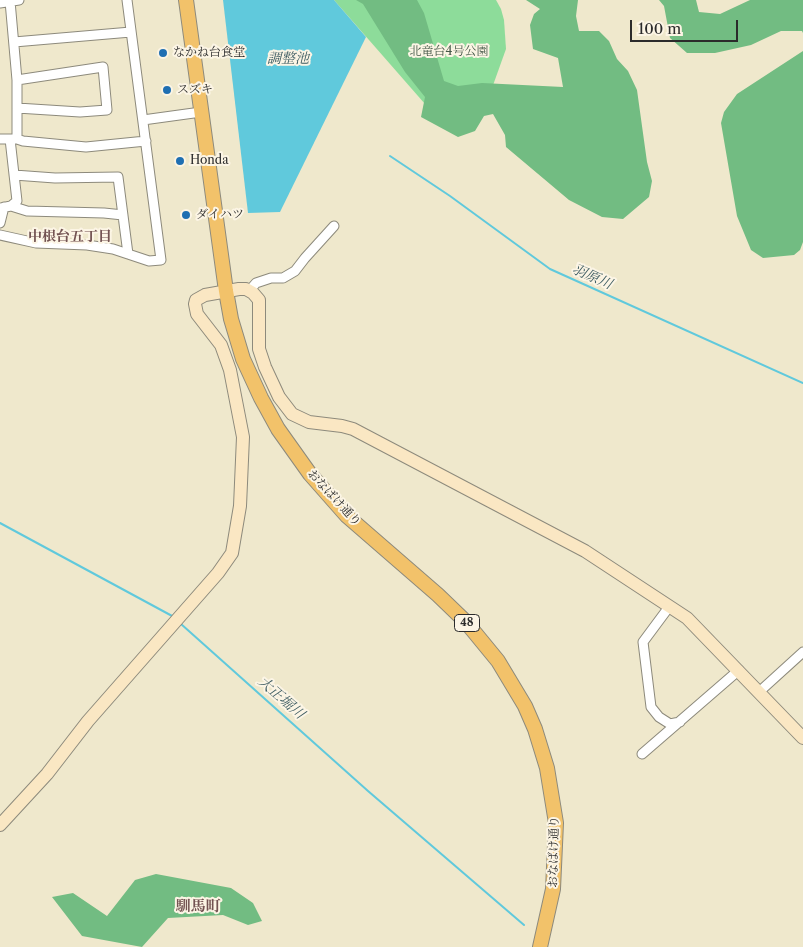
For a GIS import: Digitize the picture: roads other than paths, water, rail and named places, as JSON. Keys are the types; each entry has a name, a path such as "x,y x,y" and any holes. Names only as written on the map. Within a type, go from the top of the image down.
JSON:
{"main road":[{"name":"おなばけ通り","path":"186,0 226,290 231,319 244,359 268,412 287,443 310,474 347,516 438,595 477,634 498,661 525,706 547,768 556,823 553,889 540,947"}],"street":[{"path":"0,235 36,243 113,249 149,261 161,260 127,0"},
{"path":"0,3 15,1 14,42 17,80 17,108 9,139 17,201 5,207 0,223"},
{"path":"14,42 132,32"},
{"path":"17,80 103,67 107,110 80,112 17,108"},
{"path":"143,120 201,112"},
{"path":"9,139 86,147 146,141"},
{"path":"14,175 55,178 118,177 128,254"},
{"path":"5,207 27,211 123,215"},
{"path":"249,291 256,283 271,278 283,278 295,271 334,226"},
{"path":"0,825 47,774 88,721 218,574 229,557 235,541 240,506 244,446 240,414 232,378 221,345 195,310 196,300 205,295 226,290 239,289 249,291 256,296 260,304 259,350 279,397 292,414 309,422 342,426 353,430 585,552 687,618 803,738"},
{"path":"669,606 643,642 651,707 659,718 670,724 680,722"},
{"path":"759,692 803,652"},
{"path":"642,754 739,670"}],"water":[{"name":"調整池","path":"223,0 334,0 366,37 280,212 248,213"}],"waterway":[{"name":"羽原川","path":"390,156 450,196 550,269 803,383"},
{"name":"大正堀川","path":"0,523 174,617"},
{"name":"大正堀川","path":"181,624 368,791 524,925"}],"place":[{"name":"なかね台食堂","path":"163,53"},
{"name":"スズキ","path":"167,90"},
{"name":"Honda","path":"180,161"},
{"name":"ダイハツ","path":"186,215"}],"district":[{"name":"中根台五丁目","path":"70,237"},
{"name":"馴馬町","path":"198,907"}],"park label":[{"name":"北竜台4号公園","path":"449,52"}]}
